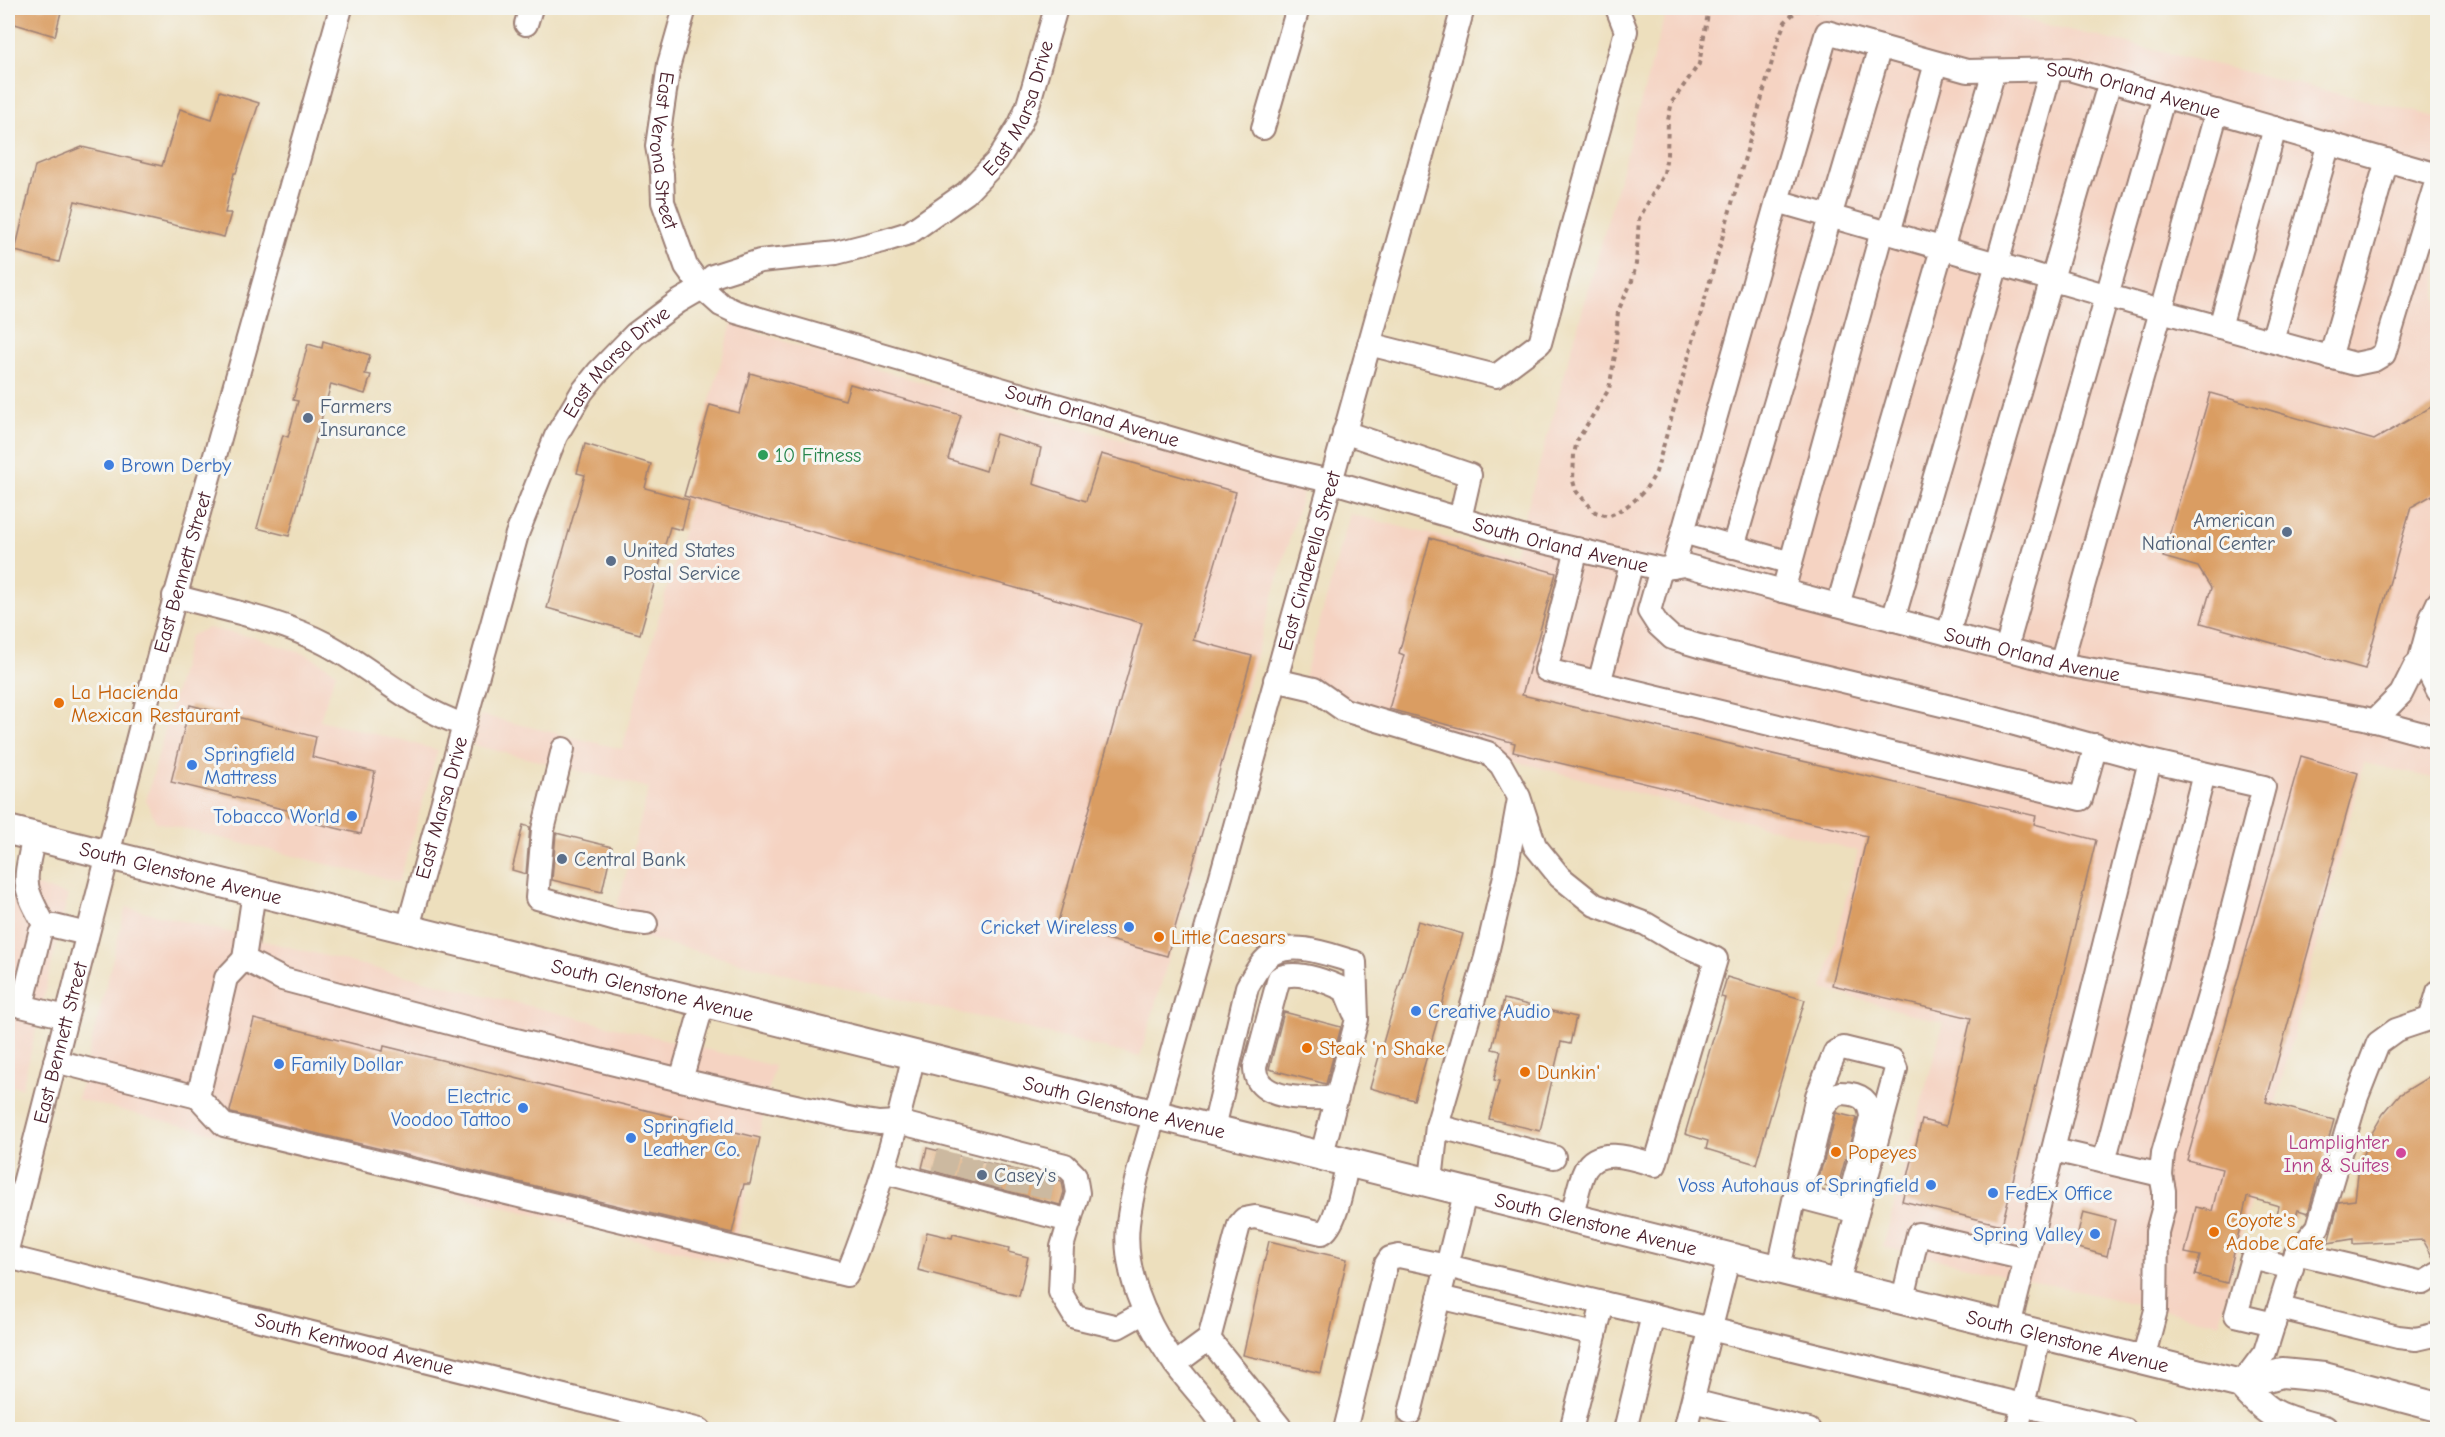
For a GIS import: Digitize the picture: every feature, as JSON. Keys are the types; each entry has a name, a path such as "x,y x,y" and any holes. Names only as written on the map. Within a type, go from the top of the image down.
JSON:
{"main road":[{"name":"South Glenstone Avenue","path":"21,833 407,931 1431,1181 2241,1384 2282,1373 2324,1377 2437,1407"},
{"path":"2241,1384 2273,1423 2312,1428"}],"street":[{"name":"East Bennett Street","path":"8,1246 174,597 341,8"},
{"name":"East Verona Street","path":"685,8 669,64 657,146 662,174 663,202 680,254 702,288"},
{"name":"East Marsa Drive","path":"407,931 517,534 542,468 568,413 615,352 656,317 702,288 713,276 760,261 836,253 909,233 966,193 997,161 1020,124 1028,105 1056,8"},
{"path":"1263,129 1298,8"},
{"name":"East Cinderella Street","path":"1226,1430 1175,1364 1155,1333 1131,1271 1127,1226 1155,1113 1463,8"},
{"path":"1369,344 1496,376 1540,343 1626,31 1617,8"},
{"name":"South Orland Avenue","path":"1777,201 1827,32 1967,71 2069,69 2438,175"},
{"path":"1733,547 1880,47"},
{"path":"1783,591 1885,232 1936,63"},
{"path":"1893,620 2051,70"},
{"path":"1838,605 1994,71"},
{"path":"1948,634 2050,279 2110,81"},
{"path":"2006,649 2164,96"},
{"path":"2061,664 2217,111"},
{"path":"2220,327 2275,128"},
{"path":"2272,341 2328,143"},
{"path":"2331,358 2387,160"},
{"path":"1649,611 1683,532 1777,201 2355,364 2374,360 2384,354 2438,175"},
{"name":"South Orland Avenue","path":"702,288 721,305 749,318 1460,519 1632,562 1667,568 1684,565 2061,664 2374,721 2438,738"},
{"path":"1344,432 1470,475 1460,519"},
{"path":"1683,532 1791,563"},
{"path":"1577,549 1546,670 2081,799 2096,745"},
{"path":"1599,683 1632,562"},
{"path":"174,597 277,624 315,638 350,658 416,704 464,725"},
{"path":"2374,721 2401,694 2415,666 2419,663 2431,618 2438,603"},
{"path":"1621,604 1649,611 1658,625 1672,638 1730,655 1939,704 2150,761 2264,788 2220,956 2163,1153 2161,1175 2164,1206 2157,1232 2156,1310 2143,1359"},
{"path":"2419,663 2427,669 2438,691"},
{"path":"1275,680 1314,689 1344,710 1488,753 1501,765 1519,797 1535,846 1560,877 1595,905 1646,924 1673,940 1716,959 1655,1165 1618,1155 1602,1157 1586,1168 1572,1216"},
{"path":"563,749 543,830 537,898 616,920 646,924"},
{"path":"2009,1326 2150,761"},
{"path":"2104,1162 2204,774"},
{"path":"1431,1181 1437,1126 1486,957 1505,876 1519,797"},
{"path":"21,833 16,878 45,926"},
{"path":"198,1097 226,978 244,959 254,892"},
{"path":"45,926 87,934"},
{"path":"45,926 40,933 15,1004 66,1017"},
{"path":"1175,1364 1209,1339 1239,1226 1244,1219 1256,1217 1322,1233 1328,1230 1333,1221 1337,1097 1357,1019 1354,962 1293,949 1274,953 1260,966 1247,987 1214,1128"},
{"path":"244,959 282,979 491,1034 853,1119 879,1123 898,1122 951,1143 1047,1168 1065,1165 1076,1175 1078,1193 1062,1247 1060,1292 1075,1317 1118,1327 1145,1312"},
{"path":"1255,1074 1279,978 1291,975 1310,978 1345,990 1357,1019"},
{"path":"2241,1384 2265,1352 2294,1260 2318,1227 2355,1099 2378,1043 2396,1030 2434,1016 2438,992"},
{"path":"681,1080 703,1003"},
{"path":"1779,1268 1818,1096 1835,1052 1843,1048 1892,1060 1896,1069 1838,1283"},
{"path":"1232,1049 1268,1088 1289,1097 1305,1100 1337,1097"},
{"path":"55,1061 198,1097 224,1125 847,1275 862,1238 883,1172 898,1122 914,1054"},
{"path":"1796,1196 1811,1158 1823,1108 1833,1096 1840,1093 1851,1093 1866,1100 1871,1118 1853,1184 1857,1212"},
{"path":"1437,1126 1554,1157"},
{"path":"2054,1150 2161,1175"},
{"path":"883,1172 941,1180 1038,1205 1070,1221"},
{"path":"1410,1413 1466,1190"},
{"path":"1796,1196 1857,1212"},
{"path":"1903,1299 1918,1234 2026,1259"},
{"path":"1345,1430 1386,1264 1390,1258 1399,1256 1711,1328 2125,1430"},
{"path":"1685,1430 1729,1256"},
{"name":"South Kentwood Avenue","path":"8,1257 700,1430"},
{"path":"2438,1274 2423,1283 2294,1260 2252,1258 2236,1315 2277,1316 2416,1340 2438,1334"},
{"path":"1439,1298 1595,1334"},
{"path":"1571,1430 1603,1303"},
{"path":"1625,1430 1653,1315"},
{"path":"2017,1430 2040,1333"},
{"path":"1209,1339 1280,1427"},
{"path":"1693,1401 1809,1430"}],"path":[{"path":"1709,8 1699,64 1672,102 1668,120 1664,173 1639,219 1634,272 1618,311 1615,355 1609,389 1577,441 1574,454 1573,481 1576,491 1595,512 1608,516 1637,500 1656,472 1779,37 1785,22 1797,10 1778,8"}],"shaded area":[{"path":"1667,8 1976,8 2437,117 2437,779 2364,763 2219,1323 1883,1247 1943,1023 1823,989 1858,851 1465,748 1298,699 1350,514 1514,555"},
{"path":"732,323 810,350 1303,492 1140,1057 996,1021 789,975 611,929 649,788 473,745 480,715 622,749 691,502 682,499"},
{"path":"208,628 252,637 308,655 336,672 320,720 438,750 399,882 156,822 146,801 190,636"},
{"path":"8,878 68,895 22,1088 8,1085"},
{"path":"126,907 774,1066 730,1264 77,1099"}],"building":[{"path":"8,8 62,8 55,36 8,22"},
{"path":"220,91 259,103 236,173 234,173 225,213 231,213 224,237 75,201 59,262 15,251 35,166 82,147 162,166 180,109 212,119"},
{"path":"323,341 370,355 365,374 371,375 365,394 331,384 289,536 257,528 283,435 288,437 298,401 293,400 308,344 322,348"},
{"path":"750,373 845,400 850,384 961,415 948,459 986,471 996,434 1041,448 1033,484 1086,501 1101,454 1236,492 1193,640 1252,656 1167,956 1057,925 1142,623 684,496 710,405 739,413"},
{"name":"American National Center","path":"2210,393 2374,440 2438,403 2438,492 2411,507 2365,669 2201,623 2211,588 2198,567 2163,557"},
{"name":"United States Postal Service","path":"585,444 651,464 645,488 689,500 682,530 670,527 640,634 547,608 585,475 577,473"},
{"path":"1430,538 1556,573 1522,695 2036,816 2034,824 2096,840 2002,1225 1902,1201 1922,1120 1946,1126 1971,1018 1832,985 1867,836 1513,752 1515,743 1389,709 1404,655 1399,653"},
{"path":"190,705 316,737 312,757 375,772 361,834 289,817 291,811 171,782"},
{"path":"2301,756 2358,773 2266,1102 2334,1120 2308,1213 2298,1210 2295,1219 2277,1214 2279,1206 2247,1197 2227,1283 2195,1275 2200,1256 2185,1253 2196,1207 2212,1211 2222,1169 2187,1160"},
{"path":"523,825 530,827 526,874 512,870"},
{"path":"556,833 612,847 602,892 552,880"},
{"name":"Creative Audio","path":"1418,921 1463,934 1414,1100 1370,1088"},
{"path":"1727,977 1805,1000 1756,1164 1706,1149 1708,1141 1685,1134 1725,998 1721,997"},
{"name":"Dunkin'","path":"1504,999 1576,1017 1570,1044 1561,1042 1540,1131 1489,1119 1499,1081 1494,1080 1501,1051 1492,1049"},
{"name":"Steak 'n Shake","path":"1284,1012 1341,1027 1326,1084 1269,1069"},
{"path":"254,1019 383,1051 384,1046 760,1138 750,1184 744,1184 732,1233 231,1113"},
{"name":"Lamplighter Inn & Suites","path":"2438,1071 2438,1261 2435,1261 2423,1240 2353,1244 2353,1239 2328,1243 2339,1202 2355,1200 2359,1166 2368,1140 2383,1114 2399,1095"},
{"name":"Popeyes","path":"1836,1113 1857,1118 1837,1189 1820,1185 1821,1180 1817,1180"},
{"path":"927,1148 1062,1181 1064,1192 1060,1205 922,1168"},
{"name":"Spring Valley","path":"2083,1212 2115,1220 2107,1256 2075,1247"},
{"path":"927,1232 952,1238 953,1234 1009,1248 1008,1252 1028,1257 1019,1296 918,1270"},
{"path":"1269,1241 1347,1259 1321,1373 1243,1355"}],"tunnel":[{"path":"943,1173 949,1151"},
{"path":"966,1179 972,1157"},
{"path":"990,1186 996,1163"},
{"path":"1016,1192 1021,1169"},
{"path":"1040,1197 1045,1175"},
{"path":"1405,1430 1410,1413"}],"place":[{"name":"Farmers Insurance","path":"308,418"},
{"name":"10 Fitness","path":"763,455"},
{"name":"Brown Derby","path":"109,465"},
{"name":"American National Center","path":"2287,532"},
{"name":"United States Postal Service","path":"611,561"},
{"name":"La Hacienda Mexican Restaurant","path":"59,703"},
{"name":"Springfield Mattress","path":"192,765"},
{"name":"Tobacco World","path":"352,816"},
{"name":"Central Bank","path":"562,859"},
{"name":"Cricket Wireless","path":"1129,927"},
{"name":"Little Caesars","path":"1159,937"},
{"name":"Creative Audio","path":"1416,1011"},
{"name":"Steak 'n Shake","path":"1307,1048"},
{"name":"Family Dollar","path":"279,1064"},
{"name":"Dunkin'","path":"1525,1072"},
{"name":"Electric Voodoo Tattoo","path":"523,1108"},
{"name":"Springfield Leather Co.","path":"631,1138"},
{"name":"Popeyes","path":"1836,1152"},
{"name":"Lamplighter Inn & Suites","path":"2401,1153"},
{"name":"Casey's","path":"982,1175"},
{"name":"Voss Autohaus of Springfield","path":"1931,1185"},
{"name":"FedEx Office","path":"1993,1193"},
{"name":"Coyote's Adobe Cafe","path":"2214,1232"},
{"name":"Spring Valley","path":"2095,1234"}]}
